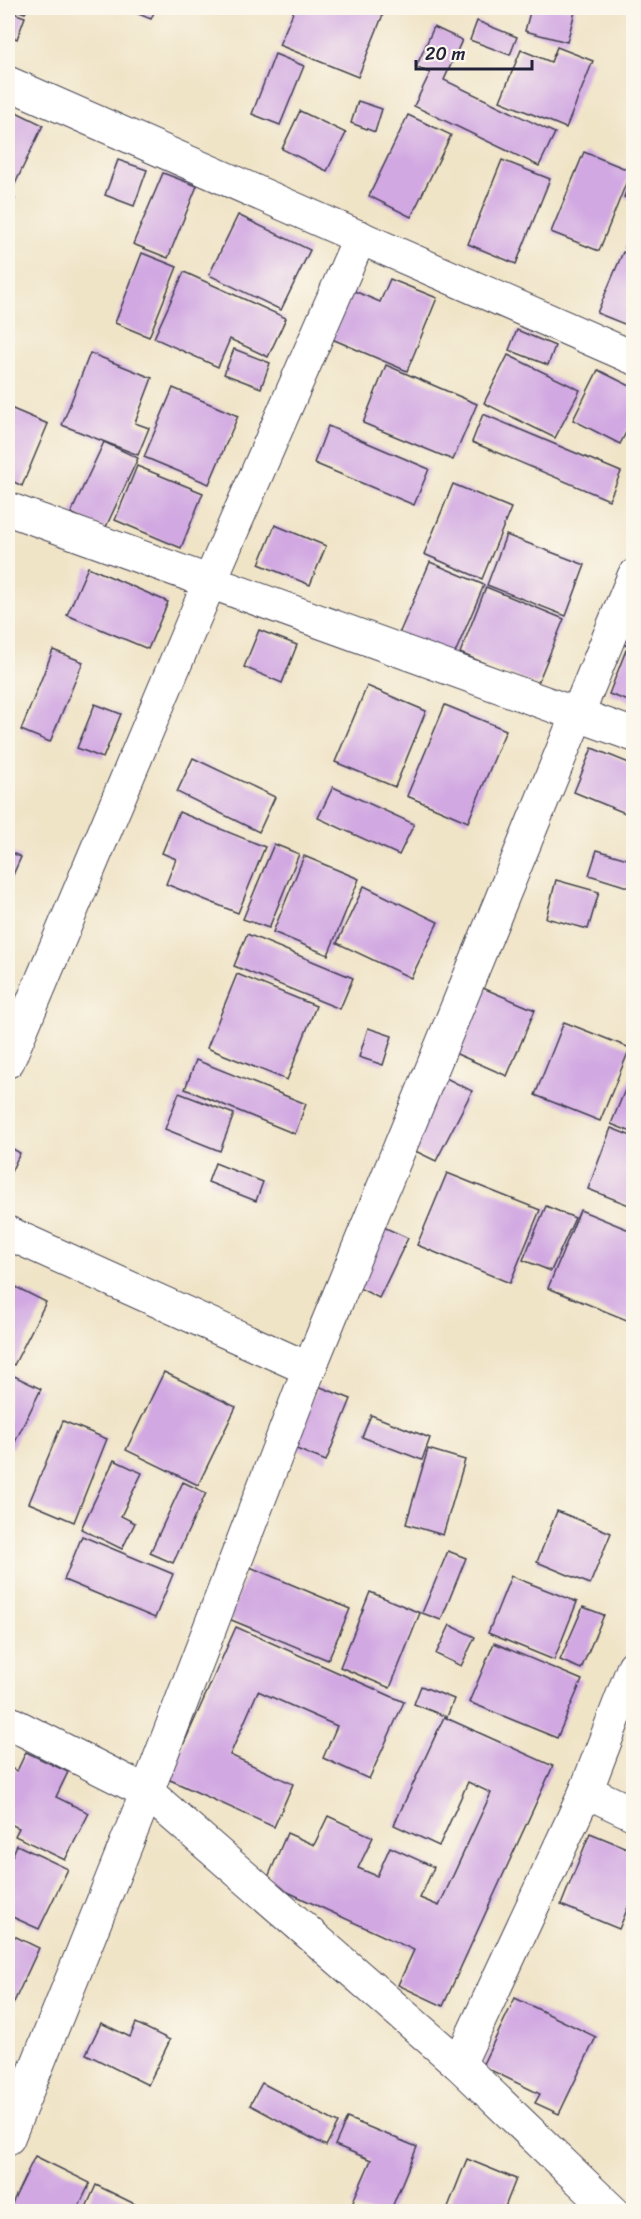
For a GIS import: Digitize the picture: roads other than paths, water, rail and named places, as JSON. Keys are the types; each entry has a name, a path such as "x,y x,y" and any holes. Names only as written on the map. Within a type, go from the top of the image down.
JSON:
{"street":[{"path":"8,83 633,358"},
{"path":"8,1061 210,581 360,237"},
{"path":"8,509 633,735"},
{"path":"8,2138 147,1792 309,1370 633,576"},
{"path":"8,1233 309,1370"},
{"path":"459,2064 586,1791 633,1666"},
{"path":"8,1722 147,1792 459,2064 613,2211"},
{"path":"586,1791 633,1814"}]}
